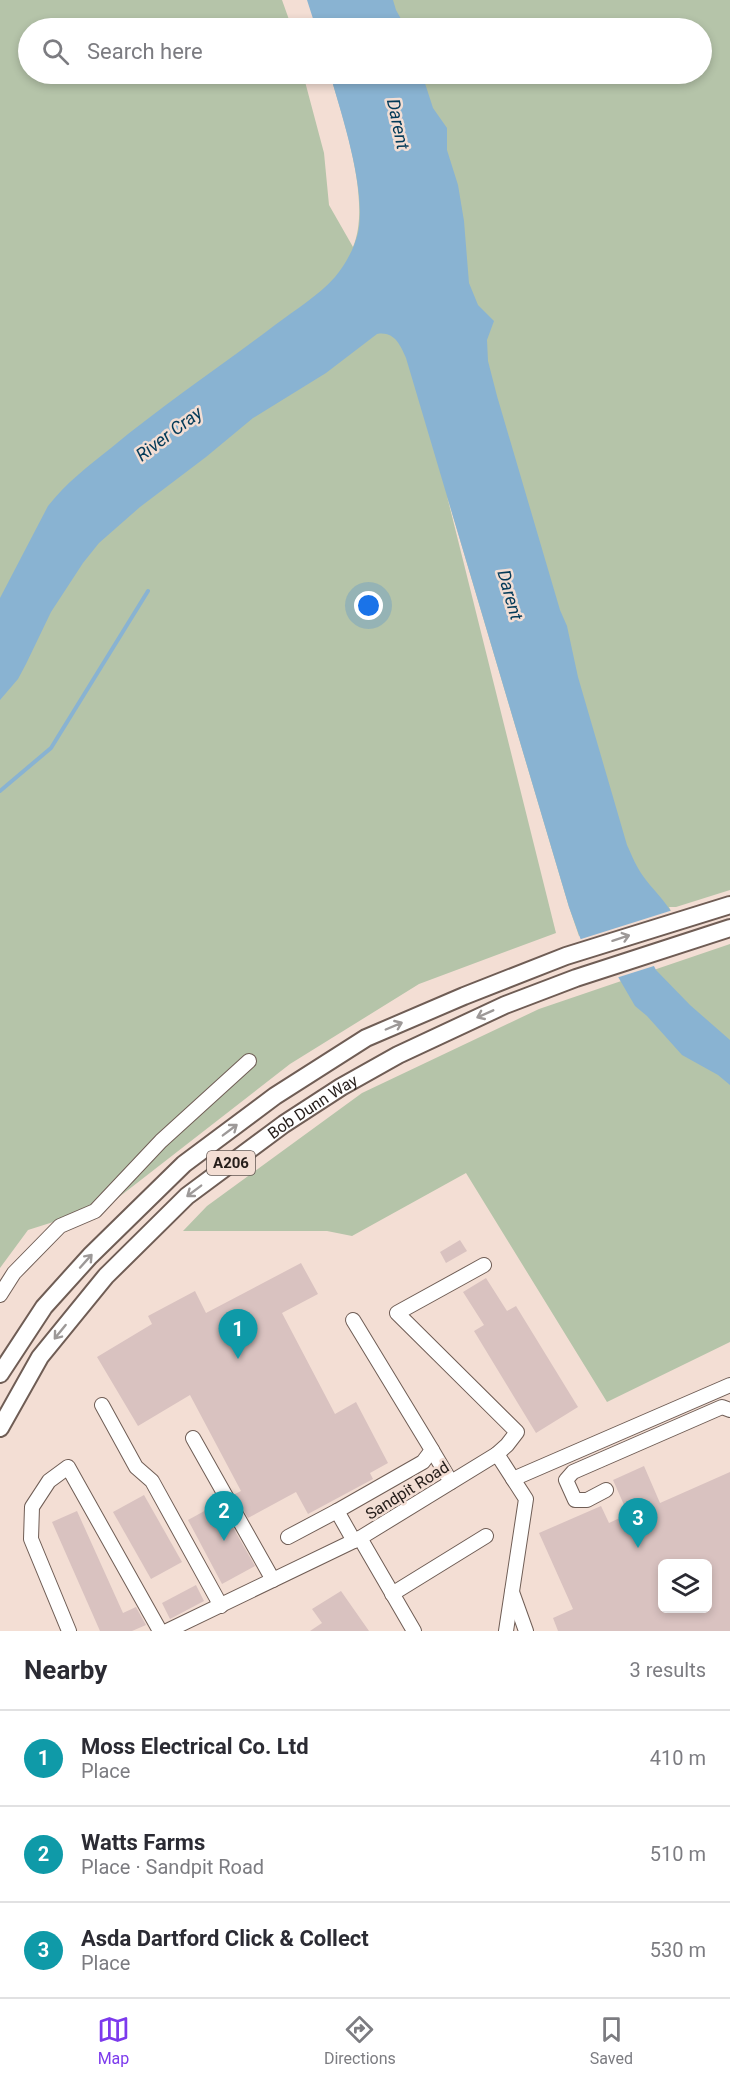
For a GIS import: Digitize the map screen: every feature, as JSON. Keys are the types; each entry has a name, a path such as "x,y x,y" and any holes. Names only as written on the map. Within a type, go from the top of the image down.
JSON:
{"main road":[{"name":"Bob Dunn Way","path":"0,1374 44,1307 90,1256 184,1164 275,1096 366,1038 464,996 566,956 730,905"},
{"name":"Bob Dunn Way","path":"0,1428 40,1357 106,1276 187,1196 284,1124 370,1071 475,1018 576,978 730,928"}],"street":[{"path":"0,1295 14,1273 60,1226 95,1210 161,1141 249,1061"},
{"name":"Sandpit Road","path":"167,1631 357,1540 497,1454 507,1445 518,1432 397,1313 484,1265"},
{"path":"353,1320 451,1482"},
{"path":"513,1479 730,1385"},
{"path":"102,1405 136,1467 152,1481 220,1606"},
{"path":"569,1476 722,1407 730,1410"},
{"path":"193,1438 273,1580"},
{"path":"288,1537 423,1462 432,1450"},
{"path":"497,1454 526,1498 506,1630"},
{"path":"562,1458 575,1500 587,1500 606,1490"},
{"path":"548,1464 569,1476"},
{"path":"69,1631 31,1539 32,1507 49,1481 68,1467 160,1631"},
{"path":"337,1511 414,1631"},
{"path":"392,1594 486,1536"},
{"path":"511,1590 526,1631"}],"green space":[{"path":"0,0 282,0 288,18 18,18 18,84 306,84 324,153 329,205 353,247 358,228 358,184 354,160 333,84 712,84 712,18 380,18 374,0 730,0 730,890 676,907 669,907 673,915 579,936 447,496 556,933 419,984 290,1064 110,1204 28,1230 0,1268"},
{"path":"730,944 730,1342 607,1402 466,1173 352,1236 327,1231 183,1231 207,1206 362,1093 539,1009"}],"water":[{"path":"307,0 393,0 400,18 313,18"},
{"path":"333,84 425,84 433,108 447,128 447,150 458,185 464,221 469,283 478,305 494,321 487,340 488,361 497,396 560,610 567,626 578,677 627,845 641,872 673,915 634,927 656,970 690,1005 730,1040 730,1085 718,1075 682,1055 635,1006 596,939 582,943 569,907 406,358 399,343 392,337 377,334 326,373 253,418 140,507 99,543 51,612 18,679 0,700 0,598 48,506 78,475 131,432 321,290 335,277 349,256 358,233 360,216 356,175 347,132"}],"pier":[{"path":"673,910 676,914 638,929 657,965 616,978 594,942 580,945 578,940"}],"building":[{"path":"460,1240 467,1251 446,1263 440,1252"},
{"path":"301,1263 318,1294 282,1313 335,1414 356,1402 388,1463 370,1473 373,1479 308,1514 296,1492 248,1518 235,1494 241,1491 190,1395 138,1426 97,1357 152,1324 148,1316 195,1291 206,1313"},
{"path":"486,1278 507,1311 516,1306 578,1407 536,1433 474,1331 484,1325 463,1292"},
{"path":"644,1466 660,1503 730,1472 730,1631 558,1631 553,1618 573,1609 539,1533 601,1506 609,1523 628,1514 613,1480"},
{"path":"144,1495 182,1562 151,1579 113,1512"},
{"path":"219,1503 255,1566 222,1584 188,1520"},
{"path":"77,1511 123,1613 136,1607 146,1625 132,1631 100,1631 52,1522"},
{"path":"196,1585 204,1601 170,1619 162,1603"},
{"path":"341,1591 369,1631 310,1631 322,1623 312,1609"}],"waterway":[{"path":"0,791 51,748 148,591"}],"place":[{"name":"Moss Electrical Co. Ltd","path":"238,1359"},
{"name":"Watts Farms","path":"224,1541"},
{"name":"Asda Dartford Click & Collect","path":"638,1548"}],"water label":[{"name":"Darent","path":"398,124"},
{"name":"River Cray","path":"169,434"},
{"name":"Darent","path":"510,595"}]}
